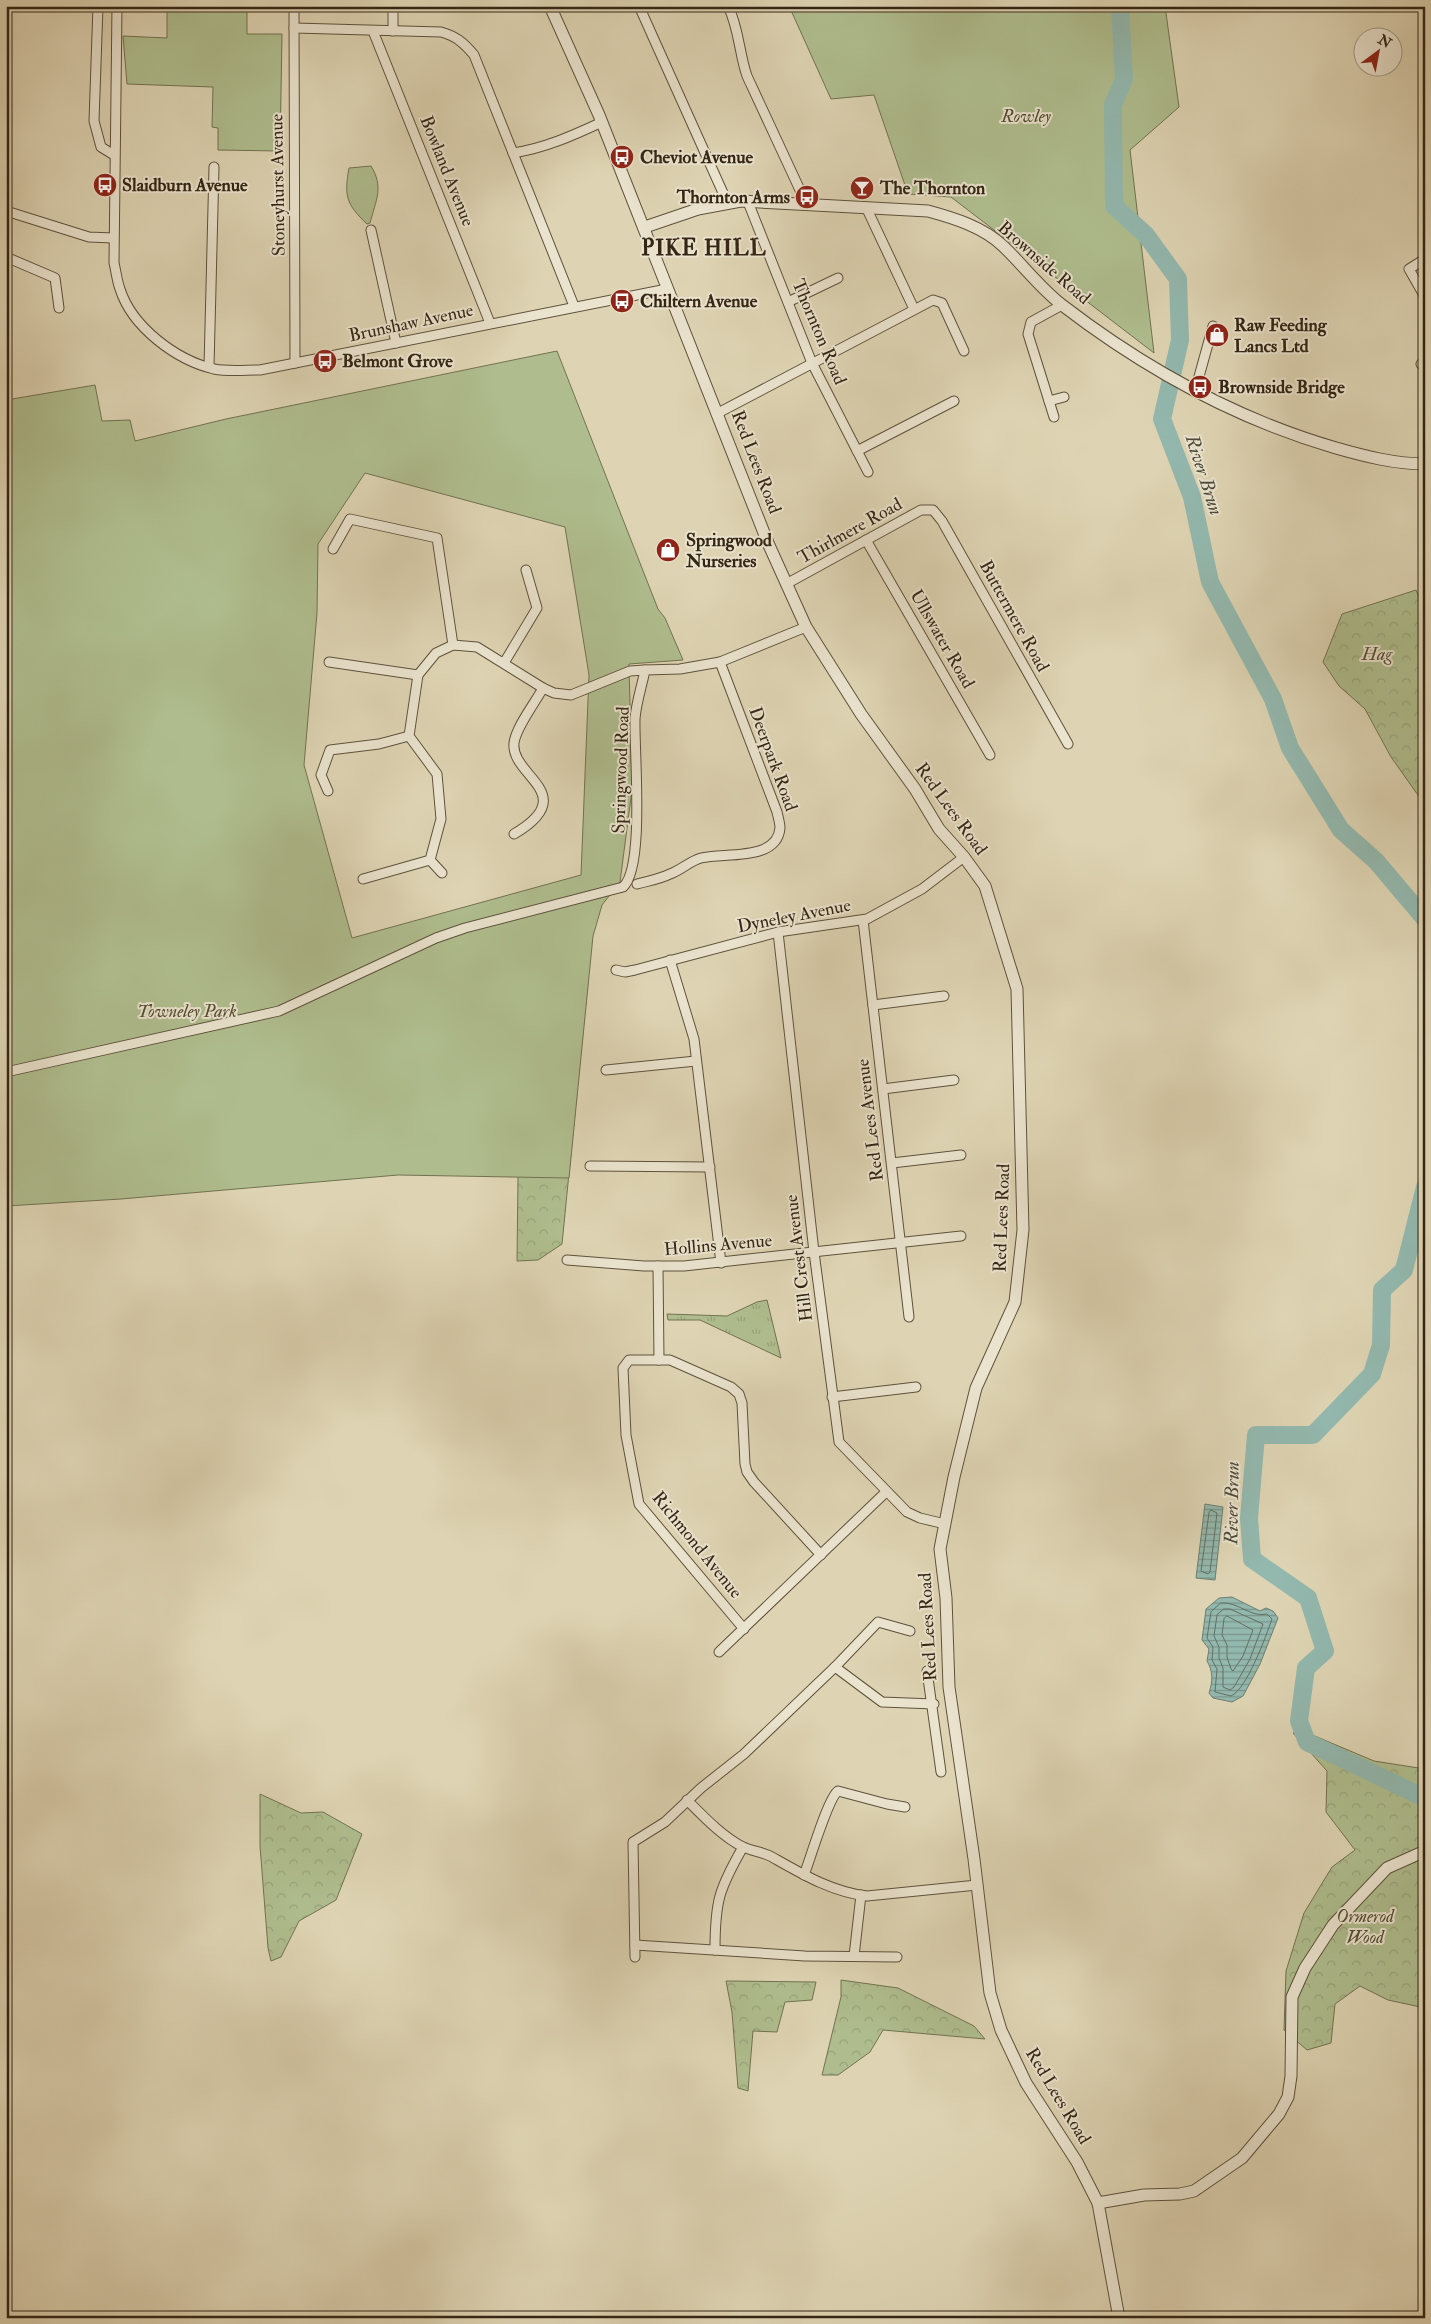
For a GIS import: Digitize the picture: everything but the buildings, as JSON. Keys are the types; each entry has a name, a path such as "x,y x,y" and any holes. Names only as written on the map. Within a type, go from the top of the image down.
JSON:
{"street":[{"path":"98,6 94,121 101,147 114,155"},
{"name":"Brunshaw Avenue","path":"117,6 114,263 120,289 131,311 158,340 183,357 209,367 230,371 260,370 666,289"},
{"name":"Stoneyhurst Avenue","path":"294,6 295,363"},
{"path":"393,6 393,31"},
{"name":"Red Lees Road","path":"550,6 602,122 644,227 666,289 718,413 768,543 788,583 806,627 860,714 914,789 939,829 964,857 985,886 1017,989 1023,1230 1016,1302 976,1388 954,1477 940,1549 946,1598 949,1687 990,1993 1001,2030 1026,2083 1077,2162 1098,2203 1119,2318"},
{"path":"639,6 728,204"},
{"path":"728,6 735,20 739,54 746,76 806,203"},
{"path":"294,28 441,32 455,36 464,44 474,55 574,306"},
{"name":"Bowland Avenue","path":"373,31 490,323"},
{"path":"513,153 545,146 568,138 602,122"},
{"path":"209,367 214,167"},
{"name":"Brownside Road","path":"644,227 698,209 748,202 806,203 928,211 976,228 1001,244 1062,305 1158,370 1251,419 1296,437 1378,459 1408,464 1425,464"},
{"name":"Thornton Road","path":"748,202 812,363 868,472"},
{"path":"866,207 914,309"},
{"path":"6,211 89,237 113,238"},
{"path":"371,230 396,343"},
{"path":"6,257 56,278 59,308"},
{"path":"1425,259 1409,269 1425,297"},
{"path":"788,302 838,278"},
{"path":"718,413 933,300 942,303 964,351"},
{"path":"1054,417 1028,334 1031,322 1062,305"},
{"path":"1196,391 1213,326"},
{"path":"1049,401 1064,397"},
{"path":"857,451 954,401"},
{"name":"Thirlmere Road","path":"788,583 920,510 927,508"},
{"name":"Buttermere Road","path":"927,508 933,510 942,521 1068,744"},
{"path":"333,549 350,518 436,538 453,645"},
{"name":"Ullswater Road","path":"866,540 990,755"},
{"path":"504,663 537,608 526,570"},
{"path":"430,860 441,819 437,774 409,736 418,675 436,653 453,645 477,648 543,688 554,693 571,695 630,671 680,669 720,662 806,627"},
{"path":"329,662 418,675"},
{"name":"Deerpark Road","path":"637,884 670,874 699,858 715,855 743,855 764,849 775,840 780,828 777,812 720,662"},
{"name":"Springwood Road","path":"6,1072 279,1011 436,938 465,928 623,887 630,872 636,832 638,792 635,718 645,670"},
{"path":"514,834 532,823 542,806 541,789 514,754 514,744 516,735 543,688"},
{"path":"328,791 321,775 330,750 379,744 409,736"},
{"name":"Dyneley Avenue","path":"616,970 625,972 778,932 863,920 883,912 922,889 964,857"},
{"path":"430,860 442,873"},
{"path":"363,879 430,860"},
{"name":"Red Lees Avenue","path":"863,920 902,1242 909,1317"},
{"name":"Hill Crest Avenue","path":"778,932 814,1252 839,1442 907,1512 920,1518 945,1524"},
{"path":"670,960 694,1039 721,1262"},
{"path":"873,1005 944,996"},
{"path":"606,1070 696,1061"},
{"path":"883,1089 954,1080"},
{"path":"892,1163 961,1155"},
{"path":"590,1166 710,1167"},
{"name":"Hollins Avenue","path":"567,1260 658,1266 721,1262 962,1236"},
{"path":"658,1266 659,1360"},
{"name":"Richmond Avenue","path":"744,1628 639,1504 626,1435 623,1368 629,1360 636,1358 670,1360 723,1383 739,1394 742,1403 747,1472 820,1555"},
{"path":"832,1397 916,1387"},
{"path":"719,1652 886,1492"},
{"path":"635,1957 633,1842 665,1822 687,1800 744,1754 835,1667 878,1622 910,1631"},
{"path":"835,1667 882,1702 933,1704"},
{"path":"927,1671 941,1772"},
{"path":"804,1875 835,1793 838,1791 905,1807"},
{"path":"687,1800 713,1825 743,1847 766,1854 821,1884 861,1895 977,1885"},
{"path":"715,1950 715,1914 718,1897 723,1883 743,1847"},
{"path":"1098,2203 1144,2195 1180,2194 1194,2191 1242,2158 1279,2114 1288,2097 1291,2076 1292,1997 1305,1968 1334,1925 1387,1868 1425,1852"},
{"path":"854,1956 861,1895"},
{"path":"635,1945 805,1956 897,1957"}],"green space":[{"path":"167,6 247,6 247,34 282,34 280,151 218,150 218,128 212,127 213,87 127,84 123,36 167,38"},
{"name":"Rowley","path":"789,6 1165,6 1179,107 1130,150 1154,353 951,197 908,194 874,95 831,99"},
{"path":"371,166 377,181 378,194 370,223 367,224 351,205 348,199 347,186 349,168"},
{"name":"Towneley Park","path":"557,351 658,609 665,618 683,660 629,664 632,790 620,882 602,905 593,936 569,1178 398,1175 121,1199 6,1206 6,400 95,385 102,421 130,420 135,441 226,419","holes":["365,473 565,527 589,675 581,875 352,938 304,765 317,613 318,544"]},
{"name":"Hag","path":"1416,590 1425,611 1425,805 1391,757 1365,709 1339,686 1323,662 1342,614"},
{"path":"588,981 562,1244 538,1260 517,1261 518,1177"},
{"path":"767,1300 781,1358 700,1320 668,1320 667,1314 727,1316 757,1302"},
{"name":"Ormerod Wood","path":"1293,1733 1310,1734 1374,1761 1425,1769 1425,2008 1388,2000 1360,1986 1335,2004 1331,2043 1307,2050 1284,2030 1286,1971 1304,1913 1332,1867 1355,1850 1326,1812 1327,1771"},
{"path":"260,1794 301,1813 323,1812 362,1834 336,1900 299,1921 281,1957 271,1961 268,1948 260,1846"},
{"path":"841,1980 898,1988 974,2026 985,2039 883,2030 870,2052 838,2075 822,2075 841,1997"},
{"path":"726,1981 816,1982 812,2000 785,2002 777,2032 753,2031 748,2091 738,2088 732,2012"}],"water":[{"path":"1205,1504 1223,1507 1215,1580 1196,1578"},
{"path":"1232,1597 1260,1611 1266,1608 1273,1611 1278,1618 1260,1664 1243,1696 1232,1702 1213,1698 1209,1693 1212,1676 1207,1661 1209,1649 1202,1640 1206,1609 1219,1598"}],"waterway":[{"name":"River Brun","path":"1120,6 1124,79 1113,105 1114,206 1146,235 1178,279 1180,340 1162,419 1192,497 1210,582 1273,699 1290,748 1341,830 1376,861 1425,919"},
{"name":"River Brun","path":"1425,1187 1404,1270 1382,1290 1381,1345 1372,1374 1313,1435 1256,1435 1249,1518 1252,1559 1308,1598 1325,1651 1306,1668 1299,1721 1307,1742 1425,1798"}],"place":[{"name":"Cheviot Avenue","path":"622,157"},
{"name":"Slaidburn Avenue","path":"105,185"},
{"name":"The Thornton","path":"862,188"},
{"name":"Thornton Arms","path":"807,197"},
{"name":"Chiltern Avenue","path":"622,301"},
{"name":"Raw Feeding Lancs Ltd","path":"1217,335"},
{"name":"Belmont Grove","path":"325,361"},
{"name":"Brownside Bridge","path":"1200,387"},
{"name":"Springwood Nurseries","path":"668,550"}],"district":[{"name":"PIKE HILL","path":"704,248"}]}
